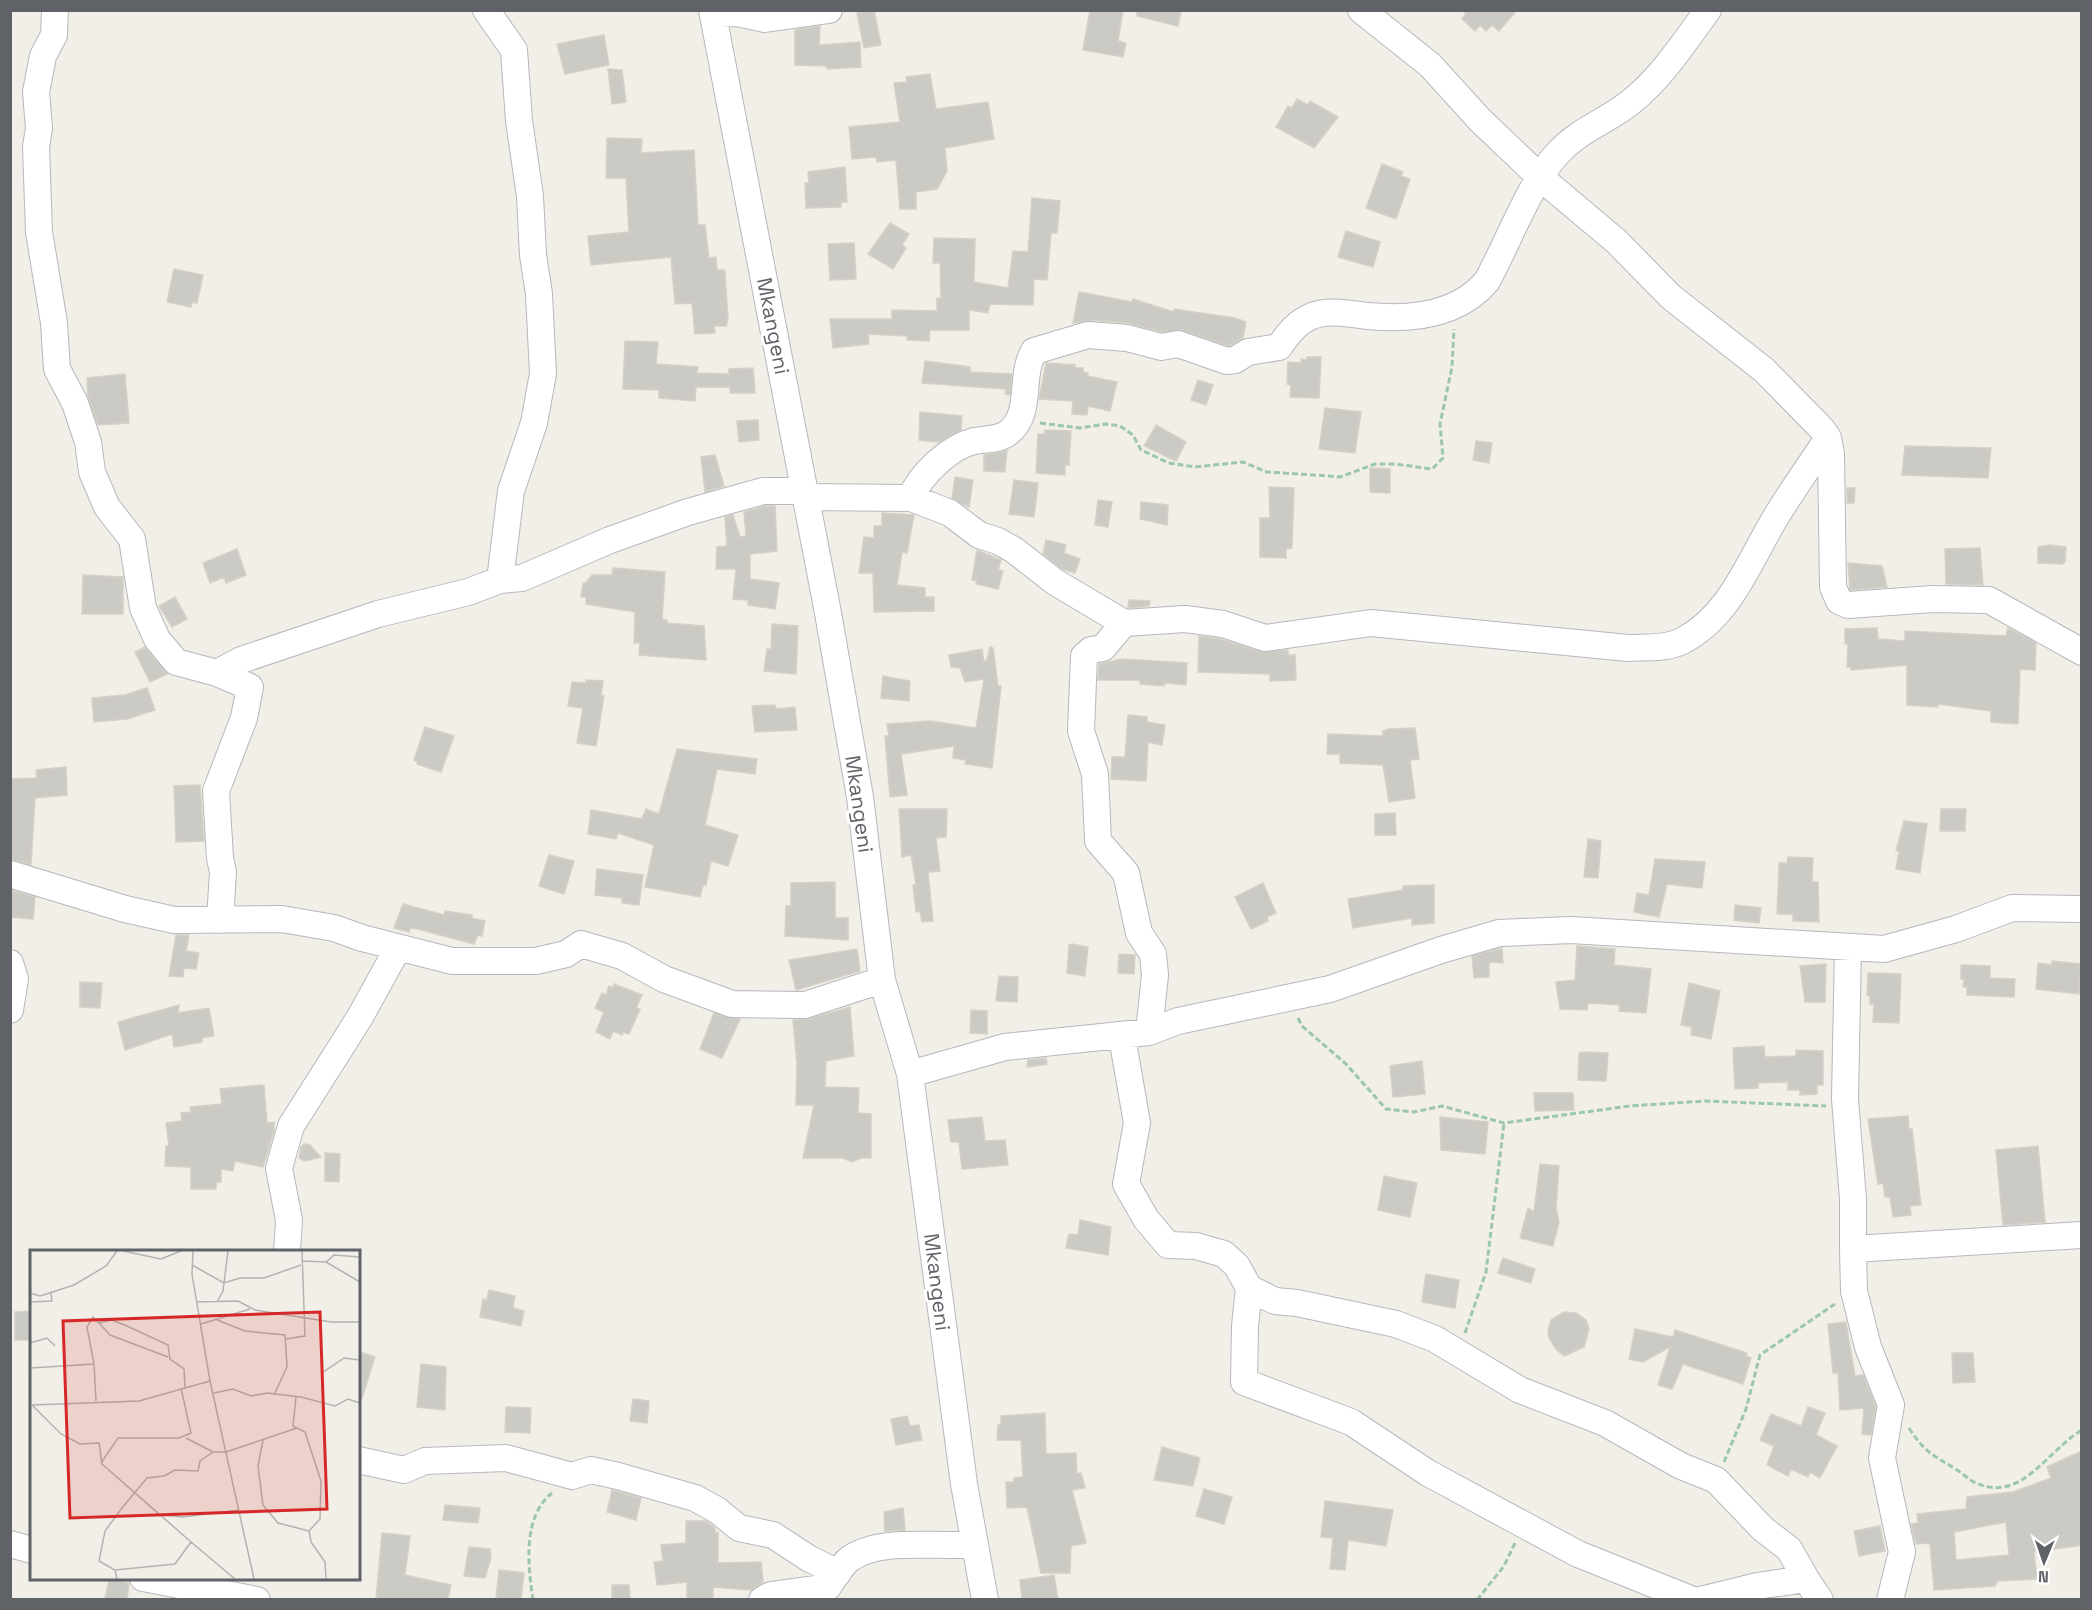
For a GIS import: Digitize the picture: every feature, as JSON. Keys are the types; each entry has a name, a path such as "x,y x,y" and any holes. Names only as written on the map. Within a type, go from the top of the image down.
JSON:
{"street":[{"path":"55,10 54,36 44,56 36,92 39,128 36,147 39,232 54,322 57,369 75,403 88,442 92,472 107,507 132,539 143,608 157,639 176,662 217,673 250,687 244,718 216,791 223,872 220,920"},
{"path":"486,10 514,50 519,122 530,196 533,255 539,294 543,374 534,423 511,491 500,580"},
{"path":"713,12 737,13 765,20 829,10"},
{"path":"1361,10 1431,65 1480,120 1541,178 1616,241 1671,297 1764,370 1828,438 1834,535 1833,587 1839,601 1848,605 1933,599 1989,600 2082,652"},
{"path":"912,498 916,485 954,448 1008,434 1015,427 1025,407 1023,392 1027,365 1034,351 1088,335 1127,338 1161,347 1178,344 1211,358 1227,361 1235,360 1248,352 1279,347 1293,328 1313,315 1343,313 1399,318 1455,308 1477,293 1487,281 1541,178 1557,154 1583,130 1632,102 1665,68 1708,10"},
{"name":"Mkangeni","path":"713,12 860,797 882,980 910,1074 964,1484 985,1599"},
{"path":"217,673 240,660 378,614 468,592 500,580 522,578 610,540 687,512 749,497 763,491 912,498 950,513 979,535 998,541 1014,550 1055,582 1124,623 1185,619 1223,624 1265,638 1371,623 1628,648 1656,647 1681,642 1707,624 1725,605 1778,514 1828,438"},
{"path":"1124,623 1103,648 1090,650 1084,656 1081,731 1095,774 1098,841 1126,873 1139,933 1153,954 1155,975 1149,1032"},
{"path":"10,874 125,909 174,920 282,919 334,928 398,948 452,961 536,961 566,954 581,944 622,956 664,979 732,1004 806,1005 882,980"},
{"path":"910,1074 1005,1047 1074,1039 1122,1037 1149,1032 1178,1021 1330,989 1441,950 1499,933 1571,930 1884,949 1956,929 2012,908 2082,909"},
{"path":"1848,947 1845,1104 1853,1199 1854,1292 1868,1347 1892,1405 1882,1458 1902,1552 1890,1599"},
{"path":"287,1250 289,1220 279,1168 291,1126 360,1017 398,948"},
{"path":"10,963 15,979 10,1010"},
{"path":"1122,1037 1137,1123 1126,1184 1146,1219 1168,1245 1196,1246 1224,1254 1237,1266 1249,1288 1245,1326 1244,1382 1351,1422 1428,1473 1578,1554 1693,1599"},
{"path":"1853,1249 2082,1235"},
{"path":"1249,1288 1275,1301 1298,1303 1396,1324 1435,1339 1520,1390 1605,1423 1681,1466 1716,1480 1763,1528 1789,1549 1813,1589"},
{"path":"360,1460 404,1470 425,1461 507,1458 572,1476 591,1470 695,1498 717,1510 739,1528 773,1534 808,1558 838,1573"},
{"path":"10,1544 30,1549"},
{"path":"762,1599 771,1595 828,1587 850,1558 872,1548 903,1544 946,1547 975,1544"},
{"path":"136,1599 141,1580"},
{"path":"152,1580 257,1599"},
{"path":"1700,1599 1757,1586 1813,1589"}],"path":[{"path":"1015,427 1026,422 1047,422 1080,428 1106,424 1120,426 1133,435 1141,450 1169,463 1205,468 1243,462 1267,472 1340,477 1374,464 1395,464 1432,469 1443,458 1440,424 1452,367 1455,308"},
{"path":"1290,998 1302,1026 1346,1064 1386,1109 1414,1112 1442,1106 1504,1123 1630,1106 1705,1101 1781,1103 1812,1107 1845,1104"},
{"path":"1456,1351 1468,1326 1486,1272 1504,1123"},
{"path":"1716,1480 1746,1409 1760,1355 1854,1292"},
{"path":"1892,1405 1922,1448 1973,1481 1994,1487 2010,1486 2027,1478 2067,1438 2082,1430"},
{"path":"533,1599 529,1571 531,1530 537,1511 548,1496 572,1476"},
{"path":"1477,1599 1504,1566 1523,1525"}],"building":[{"path":"874,10 881,45 864,48 857,13"},
{"path":"1090,10 1123,10 1118,41 1126,43 1123,57 1083,50"},
{"path":"1137,10 1181,10 1178,26 1137,16"},
{"path":"1463,10 1517,10 1499,31 1492,25 1486,31 1480,25 1475,31 1462,19 1466,13"},
{"path":"820,26 819,45 860,42 861,67 827,69 827,66 795,65 795,30"},
{"path":"604,35 609,65 565,74 557,44"},
{"path":"608,69 622,70 626,102 612,104"},
{"path":"930,74 936,109 988,102 994,139 945,148 947,171 937,189 916,192 916,209 900,209 896,160 877,162 876,157 852,159 849,127 900,122 894,83 907,82 906,77"},
{"path":"1297,99 1308,105 1310,101 1338,117 1314,148 1276,127 1288,106 1292,108"},
{"path":"607,138 642,139 641,153 694,150 698,225 705,225 709,258 716,257 717,270 724,270 725,273 728,320 726,326 714,326 715,333 695,334 692,303 675,304 671,257 591,265 588,236 629,232 626,178 606,178"},
{"path":"1382,164 1403,172 1401,176 1410,179 1396,219 1366,208"},
{"path":"845,167 847,202 841,202 841,207 806,208 805,183 809,183 808,172"},
{"path":"1032,198 1060,201 1057,233 1051,233 1047,280 1034,279 1033,305 990,304 988,313 969,310 969,330 930,330 929,341 907,340 907,336 868,334 869,344 833,348 830,319 892,319 892,310 937,311 937,298 941,298 940,263 933,263 934,238 975,239 974,282 1008,288 1013,251 1028,252"},
{"path":"890,223 909,234 902,245 906,248 893,269 868,254"},
{"path":"1346,231 1380,242 1373,267 1338,257"},
{"path":"854,243 856,279 830,280 828,244"},
{"path":"174,269 203,275 197,303 192,302 191,307 167,302"},
{"path":"1079,292 1132,302 1133,299 1174,312 1174,309 1235,318 1246,322 1243,338 1229,346 1182,330 1162,332 1128,323 1089,320 1073,323"},
{"path":"625,341 658,342 656,364 698,367 697,373 729,374 729,369 753,368 755,393 730,393 730,387 696,387 695,401 659,398 659,390 623,389"},
{"path":"1307,357 1321,357 1319,398 1290,397 1291,385 1287,384 1288,362 1301,363 1301,359 1307,360"},
{"path":"925,361 970,367 970,372 1012,374 1010,395 1005,394 1006,389 922,383"},
{"path":"1046,363 1075,365 1075,368 1083,368 1083,372 1088,373 1088,376 1117,382 1110,411 1088,406 1087,415 1072,414 1073,401 1039,399"},
{"path":"125,374 129,423 98,425 88,396 87,378"},
{"path":"1198,380 1213,385 1206,405 1191,400"},
{"path":"1325,408 1361,412 1355,453 1319,449"},
{"path":"920,412 962,416 961,430 939,442 919,440"},
{"path":"758,420 759,440 739,442 737,421"},
{"path":"1156,425 1186,442 1176,461 1144,446"},
{"path":"1045,430 1071,431 1069,465 1065,465 1065,475 1036,473 1038,434 1044,434"},
{"path":"1476,441 1492,443 1489,463 1473,460"},
{"path":"1905,446 1991,448 1988,478 1902,475"},
{"path":"1007,450 1005,472 984,471 984,455"},
{"path":"715,455 724,486 705,492 701,457"},
{"path":"1370,468 1390,469 1390,493 1370,492"},
{"path":"955,477 973,480 969,507 952,498"},
{"path":"1014,480 1038,483 1034,517 1009,514"},
{"path":"1269,487 1294,488 1292,548 1286,549 1286,558 1260,557 1260,518 1270,518"},
{"path":"1847,488 1855,488 1854,503 1847,503"},
{"path":"1098,500 1112,502 1108,527 1095,525"},
{"path":"1141,502 1168,505 1167,525 1140,519"},
{"path":"765,506 775,506 777,551 750,554 750,579 779,583 775,609 748,605 748,600 733,599 736,569 716,569 717,547 727,546 725,517 733,515 740,537 746,536 744,512"},
{"path":"882,513 914,515 907,553 902,552 897,585 925,588 925,597 934,597 934,611 874,612 873,573 859,573 864,537 874,538 874,526 882,526"},
{"path":"1046,540 1066,545 1064,553 1080,559 1075,573 1062,569 1043,554"},
{"path":"2050,545 2066,547 2065,562 2062,564 2038,563 2038,547"},
{"path":"1980,548 1983,585 1946,584 1945,549"},
{"path":"237,549 246,575 226,583 224,577 210,583 203,563"},
{"path":"977,550 1001,560 998,570 1003,571 998,589 976,584 977,581 972,580"},
{"path":"1848,563 1882,566 1887,587 1850,590"},
{"path":"613,568 665,572 662,619 667,620 667,623 704,626 706,660 639,655 640,643 634,643 635,612 586,604 586,597 581,597 583,583 586,583 592,575 612,575"},
{"path":"83,575 123,577 123,614 82,614"},
{"path":"175,597 187,619 172,627 159,606"},
{"path":"1129,600 1150,601 1149,606 1128,608"},
{"path":"772,624 798,626 796,674 764,671 767,649 771,649"},
{"path":"1877,628 1878,639 1905,641 1905,631 2006,636 2008,628 2036,643 2035,670 2020,669 2018,724 1991,722 1991,711 1938,704 1938,707 1907,705 1907,665 1851,670 1851,667 1847,667 1848,644 1845,644 1845,629"},
{"path":"1199,636 1220,639 1261,652 1288,650 1288,655 1295,655 1296,680 1270,681 1270,674 1198,672"},
{"path":"145,647 167,674 150,682 135,652"},
{"path":"990,647 993,648 998,686 1001,686 992,768 965,764 966,760 953,758 954,746 901,754 907,795 890,797 885,736 889,736 887,724 931,721 976,728 984,679 965,682 960,668 951,667 949,655 982,649 984,661 987,660"},
{"path":"1122,659 1187,663 1186,685 1140,684 1140,680 1098,680 1099,664"},
{"path":"883,676 910,681 909,701 881,698"},
{"path":"586,680 603,681 601,696 604,696 596,746 577,743 583,708 568,706 572,682 586,683"},
{"path":"147,688 155,710 127,719 94,722 92,698 125,695"},
{"path":"775,705 776,709 795,707 797,730 755,732 752,706"},
{"path":"1128,715 1147,717 1147,722 1165,725 1162,745 1148,742 1146,781 1111,779 1112,757 1125,757"},
{"path":"425,727 454,736 441,772 417,764 418,762 414,760"},
{"path":"1415,728 1419,759 1410,760 1415,798 1389,802 1383,765 1340,763 1340,754 1327,754 1328,734 1383,736 1383,731 1389,729"},
{"path":"677,749 757,759 755,774 717,769 705,825 738,835 728,866 711,861 706,885 703,885 700,897 645,887 654,845 618,833 616,839 588,834 591,810 642,819 646,809 659,814"},
{"path":"66,767 67,795 35,798 31,865 10,859 10,779 37,778 36,770"},
{"path":"200,785 204,841 176,842 174,786"},
{"path":"899,809 947,809 946,837 936,838 940,871 928,872 933,921 922,922 920,911 916,912 913,885 916,885 911,855 902,857"},
{"path":"1941,809 1966,809 1965,831 1940,831"},
{"path":"1395,813 1396,835 1375,835 1375,814"},
{"path":"1904,821 1927,824 1920,873 1896,869 1899,851 1896,851"},
{"path":"1588,839 1601,841 1598,878 1584,877"},
{"path":"549,855 574,861 564,894 539,886"},
{"path":"1788,857 1813,858 1812,882 1818,882 1819,922 1793,921 1793,914 1777,914 1779,863 1787,863"},
{"path":"1655,859 1705,862 1702,888 1667,884 1659,917 1634,912 1637,893 1649,895"},
{"path":"597,869 643,875 639,905 622,903 622,898 595,895"},
{"path":"835,882 835,918 848,918 848,940 785,936 786,906 791,906 791,883"},
{"path":"1263,883 1276,913 1267,917 1268,921 1251,929 1235,897"},
{"path":"1434,885 1434,923 1412,925 1412,918 1353,928 1348,899 1403,890 1403,886"},
{"path":"10,890 35,897 33,919 10,917"},
{"path":"403,904 444,915 445,911 472,915 472,918 485,921 482,936 478,935 474,944 418,929 410,928 409,932 394,928"},
{"path":"1735,905 1761,908 1759,923 1734,920"},
{"path":"176,935 189,935 186,951 199,953 196,969 184,968 183,977 169,976"},
{"path":"1069,945 1088,947 1085,976 1067,973"},
{"path":"1577,946 1615,949 1614,965 1651,969 1646,1013 1619,1011 1620,1005 1588,1003 1587,1010 1560,1009 1556,982 1575,980"},
{"path":"1502,948 1503,963 1489,962 1489,977 1474,978 1472,956"},
{"path":"857,949 860,971 796,990 789,960"},
{"path":"1119,954 1135,955 1134,974 1118,973"},
{"path":"2052,961 2081,964 2079,994 2036,989 2038,963 2052,965"},
{"path":"1826,964 1825,1002 1805,1002 1800,966"},
{"path":"1961,965 1990,966 1990,978 2015,979 2014,997 1967,995 1967,987 1963,987 1964,979 1961,979"},
{"path":"1868,973 1901,974 1899,1023 1873,1022 1874,1004 1870,1004 1870,996 1867,995"},
{"path":"999,976 1018,977 1017,1002 996,1001"},
{"path":"80,982 102,983 100,1008 80,1007"},
{"path":"1689,983 1720,991 1711,1039 1691,1035 1692,1027 1681,1025"},
{"path":"614,984 642,995 636,1008 640,1009 629,1034 623,1032 622,1035 613,1031 610,1039 596,1032 604,1012 595,1008 602,993 606,995 609,986 613,988"},
{"path":"179,1005 178,1013 209,1008 214,1036 202,1038 202,1042 174,1047 172,1034 125,1050 118,1022"},
{"path":"850,1007 854,1056 826,1061 825,1087 859,1088 858,1113 871,1114 871,1158 861,1158 852,1162 843,1158 803,1158 814,1105 796,1105 797,1064 793,1020 809,1019"},
{"path":"971,1010 987,1011 987,1034 970,1033"},
{"path":"714,1013 740,1019 722,1058 700,1049"},
{"path":"1764,1046 1765,1057 1796,1056 1796,1050 1823,1051 1823,1085 1817,1085 1817,1094 1800,1095 1800,1090 1788,1090 1788,1082 1758,1083 1758,1088 1735,1089 1733,1048"},
{"path":"1579,1053 1608,1053 1606,1081 1578,1080"},
{"path":"1046,1058 1047,1064 1027,1067 1028,1060"},
{"path":"1422,1061 1425,1094 1393,1097 1390,1066"},
{"path":"264,1086 267,1123 274,1122 274,1131 263,1167 235,1161 233,1171 221,1169 221,1182 216,1182 216,1189 191,1189 191,1167 165,1166 166,1146 169,1146 166,1123 182,1121 181,1113 191,1112 190,1107 222,1104 220,1089"},
{"path":"1534,1093 1573,1093 1574,1110 1535,1111"},
{"path":"1908,1116 1909,1129 1912,1129 1921,1205 1910,1206 1911,1215 1893,1217 1890,1197 1885,1197 1883,1183 1878,1184 1868,1119"},
{"path":"982,1117 985,1141 1005,1140 1008,1165 962,1169 959,1142 951,1142 948,1120"},
{"path":"1440,1117 1488,1122 1485,1154 1441,1150"},
{"path":"304,1144 310,1145 321,1157 305,1161 299,1158 301,1147"},
{"path":"2038,1146 2045,1222 2003,1225 1996,1150"},
{"path":"325,1153 340,1154 339,1182 325,1181"},
{"path":"1540,1164 1559,1166 1556,1208 1559,1222 1553,1246 1520,1238 1528,1208 1534,1212"},
{"path":"1384,1176 1417,1183 1410,1217 1378,1210"},
{"path":"1080,1220 1111,1227 1108,1255 1066,1248 1069,1234 1078,1235"},
{"path":"1503,1258 1535,1269 1531,1283 1498,1273"},
{"path":"1426,1274 1459,1280 1455,1308 1422,1302"},
{"path":"489,1290 515,1296 513,1308 524,1311 521,1326 480,1317 483,1299 487,1300"},
{"path":"30,1311 30,1340 15,1340 15,1312"},
{"path":"1564,1312 1576,1313 1586,1320 1589,1329 1584,1347 1564,1356 1549,1338 1548,1330 1551,1320"},
{"path":"1846,1322 1855,1376 1863,1375 1876,1407 1871,1435 1862,1434 1864,1408 1840,1410 1838,1373 1833,1373 1828,1324"},
{"path":"1635,1329 1673,1337 1675,1330 1747,1353 1746,1356 1751,1358 1743,1384 1683,1364 1672,1389 1658,1385 1670,1347 1643,1362 1629,1359"},
{"path":"360,1352 375,1357 362,1398 360,1398"},
{"path":"1952,1353 1973,1353 1975,1382 1953,1383"},
{"path":"421,1364 446,1367 445,1410 417,1407"},
{"path":"633,1399 649,1401 647,1423 630,1421"},
{"path":"506,1407 531,1408 530,1433 505,1432"},
{"path":"1808,1407 1825,1413 1816,1435 1837,1446 1820,1478 1810,1472 1808,1477 1791,1469 1788,1476 1767,1465 1774,1446 1760,1440 1771,1414 1801,1426"},
{"path":"1045,1413 1046,1454 1076,1453 1077,1474 1081,1473 1085,1488 1072,1490 1086,1543 1071,1546 1070,1573 1041,1573 1027,1507 1007,1508 1006,1482 1014,1482 1014,1478 1023,1477 1021,1440 997,1440 1001,1416"},
{"path":"907,1416 910,1426 919,1425 922,1440 896,1445 891,1419"},
{"path":"1162,1447 1200,1458 1193,1486 1154,1480"},
{"path":"2082,1451 2082,1545 2034,1552 2037,1579 1998,1581 1995,1586 1934,1590 1930,1543 1916,1544 1911,1524 1918,1523 1917,1514 1966,1509 1967,1497 2013,1492 2051,1478 2047,1467","holes":["2006,1522 2009,1555 1956,1560 1954,1532"]},
{"path":"1204,1489 1232,1497 1224,1524 1196,1516"},
{"path":"612,1490 641,1498 636,1520 607,1512"},
{"path":"1325,1501 1393,1510 1386,1546 1348,1540 1345,1570 1330,1569 1333,1538 1321,1537"},
{"path":"445,1505 480,1508 478,1523 443,1520"},
{"path":"903,1508 905,1530 885,1531 884,1512"},
{"path":"686,1521 706,1521 715,1528 715,1533 718,1532 718,1563 761,1562 763,1582 751,1590 713,1587 713,1599 687,1599 687,1582 657,1585 654,1562 663,1561 661,1545 686,1543"},
{"path":"1880,1526 1885,1551 1859,1556 1854,1531"},
{"path":"382,1533 410,1536 405,1575 451,1585 448,1599 376,1599"},
{"path":"469,1547 490,1549 491,1558 485,1578 464,1576"},
{"path":"499,1570 524,1573 521,1599 496,1599"},
{"path":"1054,1575 1058,1599 1022,1599 1020,1580"},
{"path":"109,1580 129,1583 127,1599 105,1599"},
{"path":"612,1585 629,1585 630,1599 612,1599"}]}
